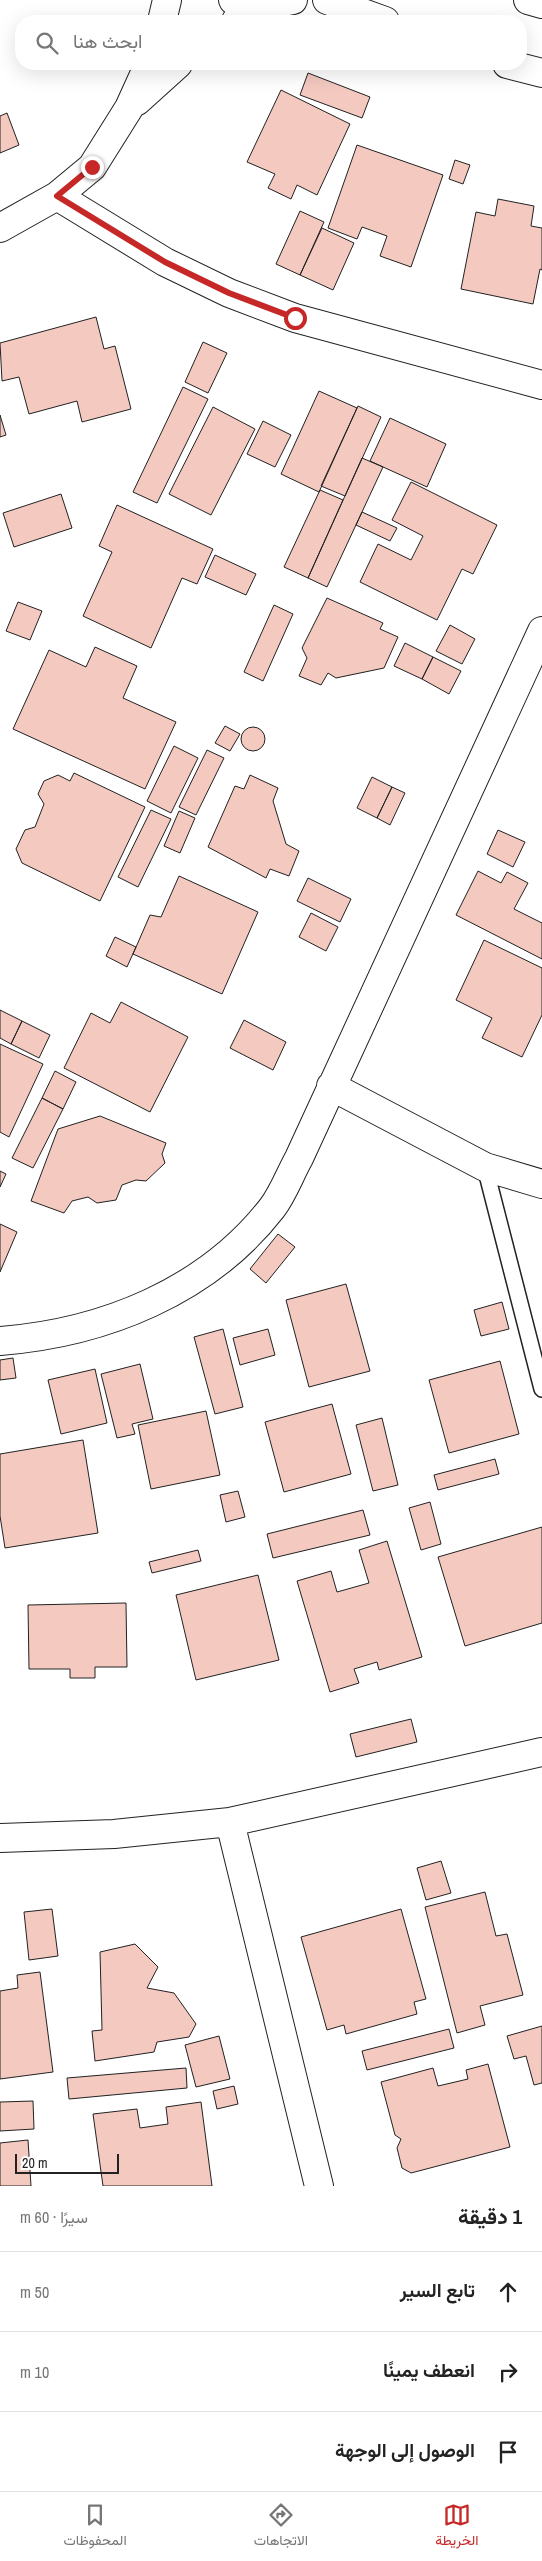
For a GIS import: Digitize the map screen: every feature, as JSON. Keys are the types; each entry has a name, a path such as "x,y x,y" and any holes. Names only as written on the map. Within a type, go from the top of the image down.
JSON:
{"street":[{"path":"163,15 167,0"},
{"path":"233,0 262,6"},
{"path":"246,15 262,6 293,0"},
{"path":"327,0 368,15"},
{"path":"528,0 542,4"},
{"path":"527,69 542,73"},
{"path":"0,228 57,196 92,167 129,108 146,70"},
{"path":"129,108 171,70"},
{"path":"57,196 165,262 245,299 295,318 542,385"},
{"path":"0,1341 36,1338 105,1322 168,1295 226,1258 273,1208 299,1158 542,630"},
{"path":"331,1086 485,1167 542,1184"},
{"path":"0,1838 114,1834 230,1822 542,1752"},
{"path":"230,1822 319,2186"}],"lane":[{"path":"485,1167 542,1390"}],"building":[{"path":"308,73 370,97 362,118 300,95"},
{"path":"281,90 350,124 317,195 297,185 291,199 268,188 275,174 247,162"},
{"path":"7,113 19,145 0,153 0,116"},
{"path":"357,145 443,175 411,267 380,256 387,236 362,227 357,239 328,228"},
{"path":"455,160 470,165 463,184 449,179"},
{"path":"498,199 534,206 531,226 542,228 542,270 540,269 533,304 461,289 476,212 495,216"},
{"path":"300,211 324,222 300,275 276,264"},
{"path":"322,228 354,243 333,290 300,275"},
{"path":"96,317 104,349 115,346 131,409 82,422 77,401 29,414 19,377 2,381 0,343"},
{"path":"203,342 227,353 208,393 185,382"},
{"path":"183,387 208,399 157,503 133,492"},
{"path":"319,391 357,408 319,492 281,474"},
{"path":"358,406 381,417 345,496 321,486"},
{"path":"213,407 255,429 211,515 169,494"},
{"path":"0,415 6,435 0,437"},
{"path":"390,418 446,444 427,487 370,461"},
{"path":"263,421 291,435 275,467 247,454"},
{"path":"362,458 383,467 327,587 308,578"},
{"path":"411,482 497,525 473,574 462,569 437,620 360,582 378,544 411,560 423,536 392,520"},
{"path":"320,490 343,500 308,578 284,567"},
{"path":"61,494 72,528 14,547 3,513"},
{"path":"117,505 213,549 197,584 182,578 151,648 83,616 112,552 99,546"},
{"path":"362,512 397,528 390,541 356,525"},
{"path":"215,555 256,574 246,595 205,577"},
{"path":"327,598 383,623 380,629 398,637 384,668 336,678 328,673 321,685 299,676 307,658 302,648"},
{"path":"18,602 42,611 30,640 6,631"},
{"path":"274,605 293,614 263,681 244,672"},
{"path":"450,625 475,639 462,664 436,651"},
{"path":"405,643 433,657 422,679 394,666"},
{"path":"95,647 137,666 123,698 176,722 145,789 13,729 49,650 86,667"},
{"path":"433,657 461,671 449,694 422,679"},
{"path":"225,726 240,734 230,751 215,743"},
{"path":"253,727 262,730 265,739 262,748 253,751 244,748 241,739 244,730"},
{"path":"174,746 198,758 171,813 147,801"},
{"path":"207,750 224,758 196,815 179,807"},
{"path":"74,773 145,807 100,901 22,863 16,849 25,830 35,827 44,804 38,794 44,781 58,775 70,781"},
{"path":"250,775 278,788 273,801 286,844 299,851 289,876 270,869 266,878 208,847 235,786 244,789"},
{"path":"372,777 392,787 377,818 357,808"},
{"path":"392,787 405,793 390,825 377,818"},
{"path":"151,810 171,819 138,887 118,877"},
{"path":"179,811 195,818 180,853 164,846"},
{"path":"498,830 525,842 513,867 487,854"},
{"path":"478,871 501,883 507,872 528,883 514,909 542,923 542,959 456,915"},
{"path":"179,876 258,912 222,994 133,954 150,915 161,917"},
{"path":"308,878 351,899 340,922 297,901"},
{"path":"311,913 338,927 326,951 299,937"},
{"path":"115,937 136,947 127,967 106,956"},
{"path":"484,940 542,968 542,1015 522,1057 482,1038 492,1018 456,1000"},
{"path":"121,1002 188,1037 150,1112 64,1068 91,1013 110,1023"},
{"path":"0,1010 22,1021 11,1044 0,1038"},
{"path":"244,1020 286,1042 273,1070 230,1048"},
{"path":"22,1021 50,1035 39,1058 11,1044"},
{"path":"0,1044 43,1064 9,1137 0,1132"},
{"path":"55,1071 76,1082 63,1109 42,1098"},
{"path":"42,1098 63,1109 33,1168 12,1158"},
{"path":"100,1116 166,1143 162,1154 165,1163 146,1181 136,1180 122,1185 116,1200 97,1203 88,1197 72,1201 64,1213 31,1201 58,1129"},
{"path":"0,1171 6,1174 0,1187"},
{"path":"0,1224 17,1232 0,1272"},
{"path":"278,1234 295,1247 266,1283 250,1269"},
{"path":"346,1284 370,1371 309,1387 286,1300"},
{"path":"502,1302 509,1329 481,1336 474,1310"},
{"path":"223,1329 243,1407 215,1414 194,1337"},
{"path":"268,1329 275,1355 240,1365 233,1338"},
{"path":"13,1358 16,1378 0,1380 0,1360"},
{"path":"500,1361 519,1434 449,1453 429,1380"},
{"path":"140,1364 153,1419 132,1424 135,1434 117,1438 101,1374"},
{"path":"95,1369 107,1423 61,1434 48,1380"},
{"path":"332,1404 351,1474 284,1492 265,1422"},
{"path":"206,1411 220,1475 151,1489 138,1425"},
{"path":"382,1418 398,1485 373,1491 356,1425"},
{"path":"83,1440 98,1533 5,1548 0,1516 0,1454"},
{"path":"495,1459 499,1474 438,1490 434,1475"},
{"path":"238,1491 245,1517 226,1522 220,1495"},
{"path":"430,1502 441,1544 421,1550 409,1508"},
{"path":"363,1510 370,1535 273,1558 267,1534"},
{"path":"542,1527 542,1623 465,1646 438,1557"},
{"path":"387,1541 422,1657 379,1670 377,1662 354,1669 359,1683 330,1692 297,1581 331,1571 337,1592 369,1583 359,1550"},
{"path":"198,1550 201,1561 152,1573 149,1562"},
{"path":"258,1575 279,1660 196,1680 176,1595"},
{"path":"126,1603 127,1667 95,1667 95,1678 70,1678 70,1669 29,1669 28,1605"},
{"path":"411,1719 417,1742 356,1757 350,1734"},
{"path":"441,1861 451,1893 426,1900 417,1868"},
{"path":"485,1892 496,1936 507,1934 523,1995 480,2006 485,2025 457,2033 425,1907"},
{"path":"52,1909 58,1956 29,1960 24,1912"},
{"path":"401,1909 426,1999 414,2002 417,2014 346,2034 344,2025 327,2030 301,1937"},
{"path":"135,1944 158,1967 147,1988 174,1993 196,2024 189,2037 157,2042 154,2052 95,2061 92,2031 102,2030 100,1952"},
{"path":"40,1972 53,2072 0,2079 0,1991 18,1988 17,1975"},
{"path":"542,2026 542,2083 534,2085 526,2056 514,2059 507,2036"},
{"path":"449,2029 454,2048 367,2070 362,2051"},
{"path":"219,2036 230,2079 196,2087 185,2045"},
{"path":"488,2064 510,2147 411,2173 402,2168 397,2148 401,2139 395,2135 381,2082 433,2068 438,2086 468,2079 466,2070"},
{"path":"186,2068 187,2088 69,2099 67,2078"},
{"path":"234,2086 238,2104 217,2109 213,2091"},
{"path":"33,2101 34,2129 0,2131 0,2102"},
{"path":"201,2102 212,2186 103,2186 93,2114 137,2109 140,2128 168,2124 166,2107"},
{"path":"28,2140 31,2186 0,2186 0,2143"}],"route":[{"path":"92,167 57,196 165,262 229,293 295,318"}]}
